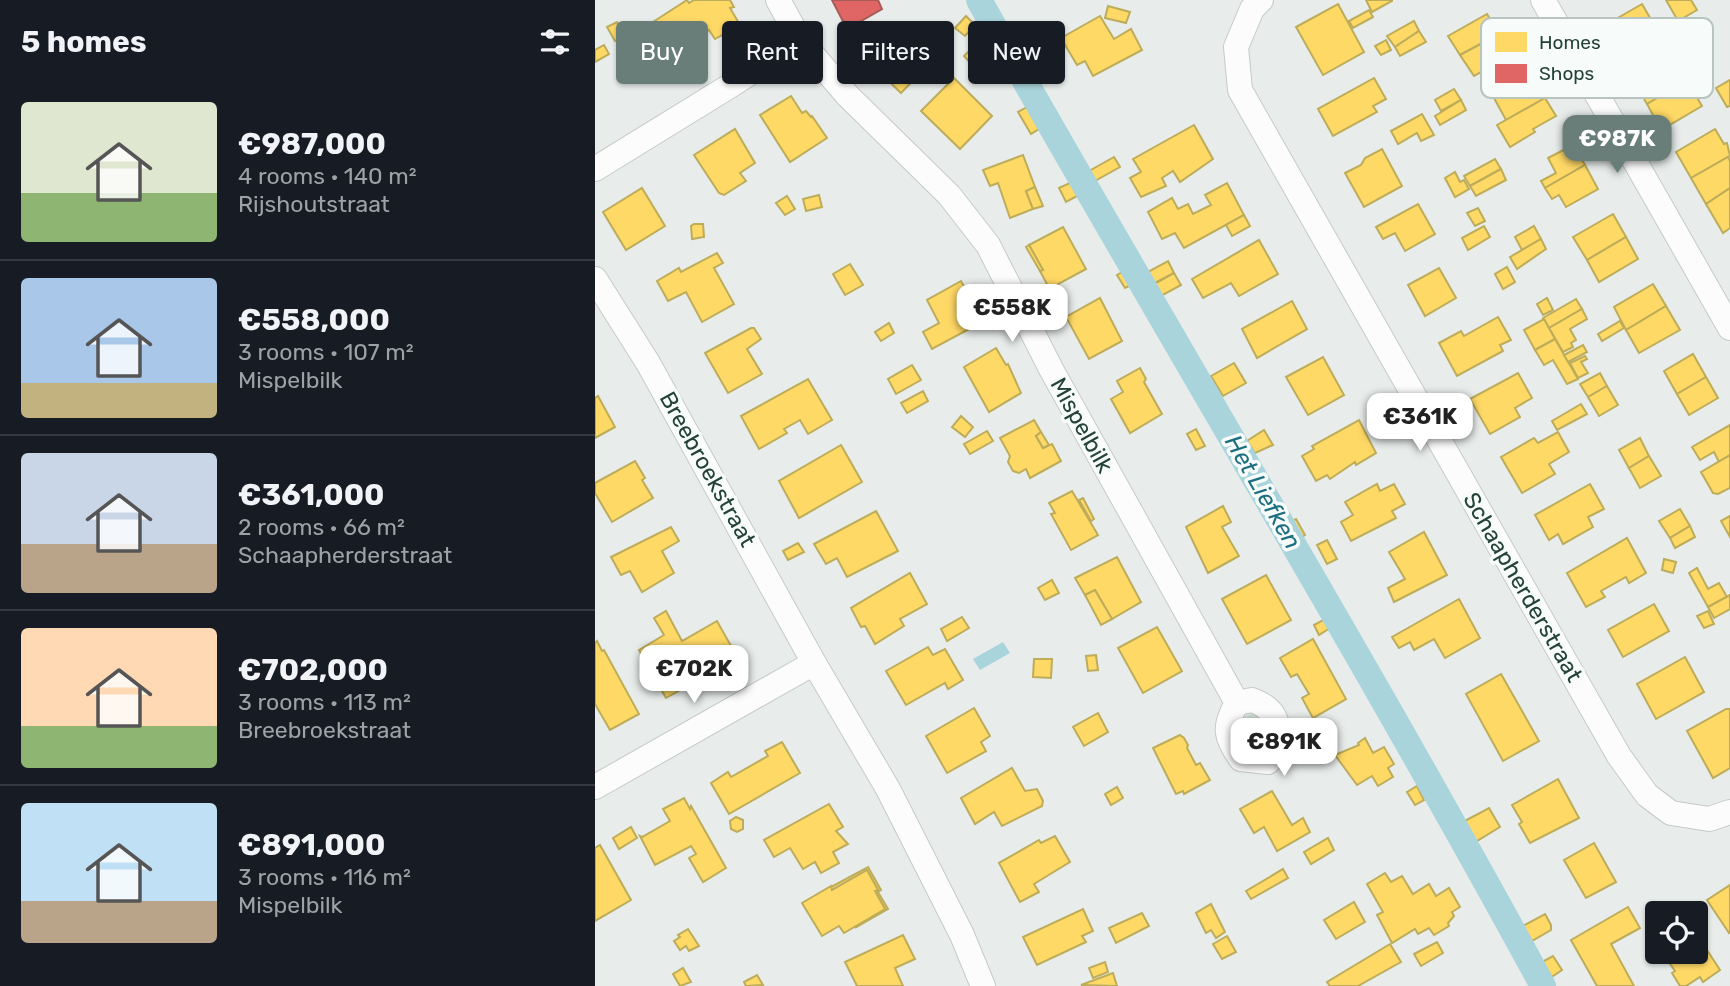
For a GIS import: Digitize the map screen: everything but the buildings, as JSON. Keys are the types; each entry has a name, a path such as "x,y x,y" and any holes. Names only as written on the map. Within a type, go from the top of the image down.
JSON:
{"street":[{"name":"Mispelbilk","path":"778,0 790,21"},
{"name":"Schaapherderstraat","path":"1261,0 1252,9 1236,47 1240,90 1619,756 1647,795 1671,813 1709,819 1730,812"},
{"path":"1543,0 1553,18"},
{"name":"Mispelbilk","path":"823,67 847,95 949,195 988,245 1051,369 1237,703"},
{"path":"595,169 733,84"},
{"path":"1599,98 1730,328"},
{"name":"Breebroekstraat","path":"595,279 648,363 814,663 894,801 962,935 983,986"},
{"path":"595,786 814,663"}],"green space":[{"path":"1251,714 1259,716 1268,724 1270,743 1265,750 1247,749 1237,728 1242,719"}],"water":[{"path":"1003,642 1010,653 980,670 973,659"}],"waterway":[{"name":"Het Liefken","path":"979,0 1405,738 1543,986"}]}
